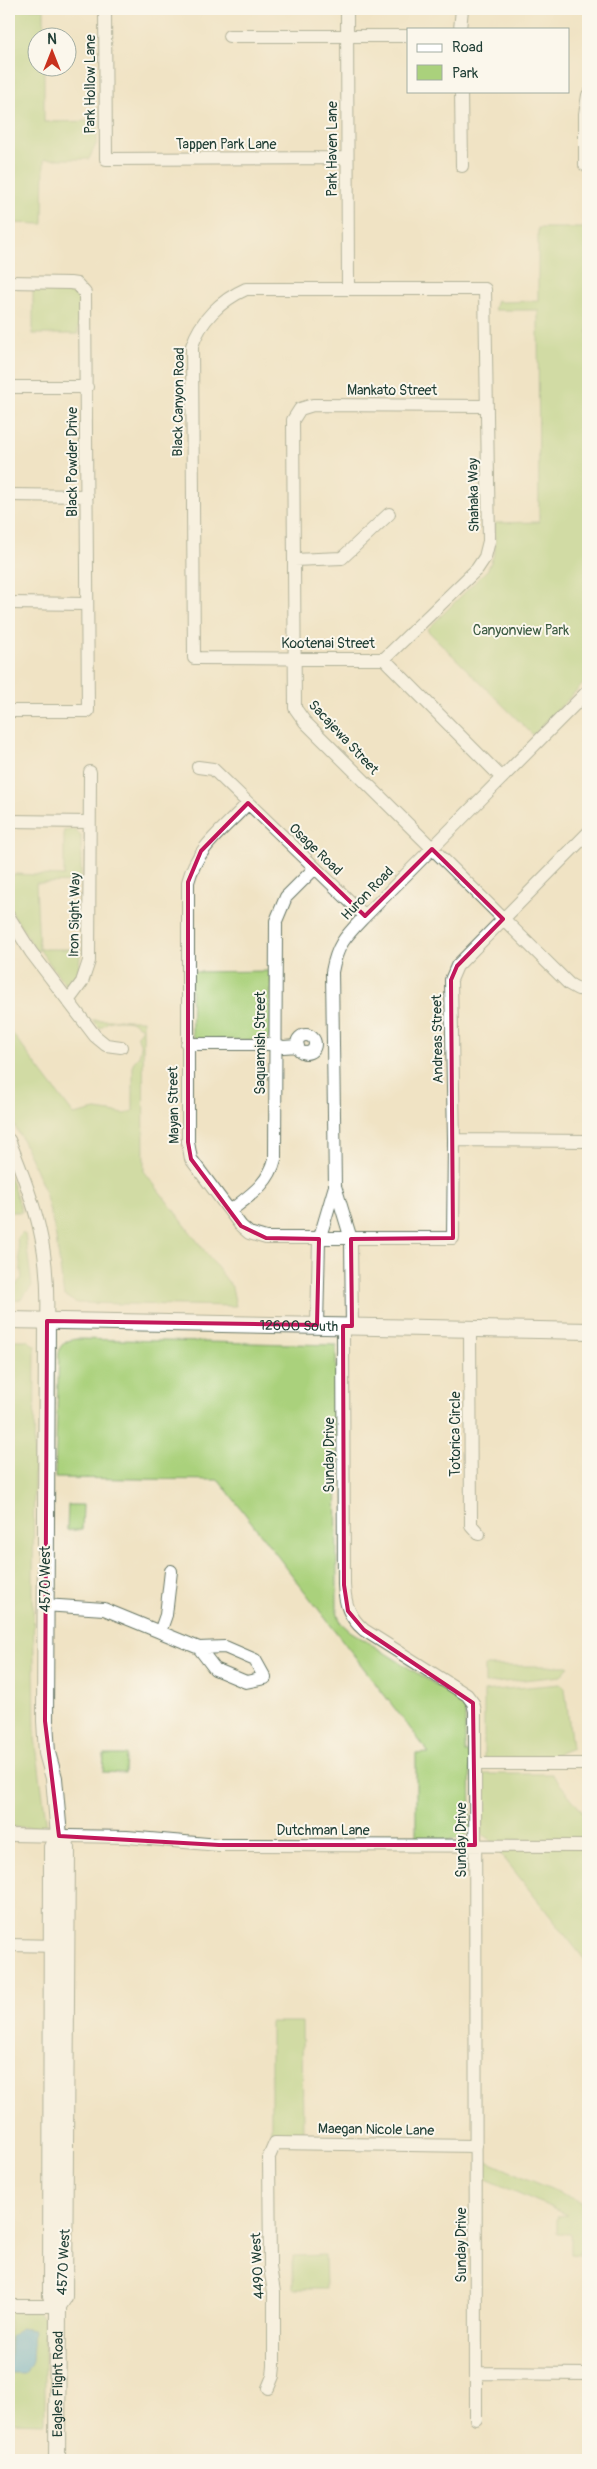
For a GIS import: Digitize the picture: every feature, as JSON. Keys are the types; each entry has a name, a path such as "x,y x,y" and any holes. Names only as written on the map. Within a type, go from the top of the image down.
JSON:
{"main road":[{"name":"12600 South","path":"9,1320 588,1331"},
{"name":"4570 West","path":"47,1320 44,1605 45,1721 47,1753 54,1778 59,1836 52,1847 59,1946 51,2296 58,2306"},
{"name":"Eagles Flight Road","path":"57,2460 58,2306"}],"street":[{"name":"Park Hollow Lane","path":"105,9 106,159"},
{"name":"Park Haven Lane","path":"347,9 346,158 348,289"},
{"path":"460,28 462,9"},
{"path":"229,36 407,36"},
{"path":"461,92 462,166"},
{"path":"585,165 585,114 588,95"},
{"name":"Tappen Park Lane","path":"106,159 346,158"},
{"name":"Black Powder Drive","path":"9,282 70,282 83,288 86,300 88,604 88,711 9,711"},
{"name":"Black Canyon Road","path":"194,658 192,346 196,332 218,306 231,296 246,289 485,289"},
{"name":"Shahaka Way","path":"384,659 477,569 485,557 489,541 485,289"},
{"path":"9,387 87,388"},
{"name":"Mankato Street","path":"300,409 313,405 486,406"},
{"name":"Sacajewa Street","path":"300,409 293,420 293,658 296,708 299,715 569,984 578,989 588,990"},
{"path":"9,495 87,496"},
{"path":"294,560 342,558 389,514"},
{"path":"9,603 88,604"},
{"name":"Kootenai Street","path":"194,658 384,659 502,778"},
{"name":"Huron Road","path":"348,1326 351,1239 335,1186 332,972 336,952 346,936 365,916 588,691"},
{"name":"Osage Road","path":"198,767 213,769 314,869 365,916"},
{"name":"Iron Sight Way","path":"68,1001 82,982 89,961 90,772"},
{"name":"Mayan Street","path":"248,803 201,851 192,867 188,882 188,1142 191,1159 241,1226 257,1236 319,1240 454,1238"},
{"path":"9,821 89,822"},
{"name":"Andreas Street","path":"454,1238 451,980 457,966 588,833"},
{"name":"Saquamish Street","path":"230,1211 266,1182 273,1171 276,1159 276,921 286,897 314,869"},
{"path":"9,917 31,952 100,1041 106,1045 121,1047"},
{"path":"187,1044 275,1044 282,1040 298,1043 301,1052 308,1053 313,1050 316,1044 333,1044"},
{"path":"454,1140 588,1141"},
{"path":"9,1141 36,1208 44,1243 48,1295 47,1320"},
{"name":"Huron Road","path":"317,1325 319,1240 335,1186"},
{"name":"Sunday Drive","path":"348,1326 344,1585 348,1611 354,1622 364,1630 470,1699 476,1719 476,2419"},
{"name":"Totorica Circle","path":"470,1330 471,1525 479,1534"},
{"path":"160,1632 166,1615 171,1571"},
{"path":"44,1605 104,1609 199,1648 225,1647 255,1660 265,1678 246,1682 215,1669 199,1648"},
{"path":"476,1764 588,1764"},
{"name":"Dutchman Lane","path":"9,1835 127,1837 219,1845 588,1846"},
{"path":"9,1945 59,1946"},
{"name":"Maegan Nicole Lane","path":"276,2143 476,2146"},
{"name":"4490 West","path":"268,2388 273,2376 274,2366 274,2292 270,2267 269,2158 276,2143"},
{"path":"9,2306 58,2306"},
{"path":"476,2373 588,2374"}],"highlighted area":[{"path":"248,803 365,916 432,849 503,919 457,966 451,980 453,1238 351,1239 352,1326 343,1326 344,1585 348,1611 364,1630 473,1703 475,1845 219,1845 59,1836 45,1721 47,1321 317,1325 319,1239 266,1238 241,1226 191,1159 188,1142 188,882 201,851"}],"green space":[{"path":"9,9 44,9 44,28 28,28 28,78 44,78 44,122 97,121 97,142 89,159 44,159 43,224 9,223"},
{"name":"Canyonview Park","path":"538,228 588,228 588,679 533,735 427,630 488,569 495,552 495,523 539,522 538,310 494,310 497,300 501,302 538,301"},
{"path":"33,288 75,290 79,299 78,334 33,334"},
{"path":"64,830 75,830 81,835 81,882 36,883 39,949 37,952 9,908 9,875 64,876"},
{"path":"39,949 81,949 78,973 69,985 64,983"},
{"path":"271,971 271,1034 267,1040 196,1039 192,1034 191,972"},
{"path":"92,1020 115,1020 108,1022 100,1028"},
{"path":"125,1020 143,1020 144,1171 232,1287 236,1306 77,1303 64,1296 55,1231 44,1189 23,1141 9,1116 9,1029 74,1115 96,1110 125,1114 133,1111 133,1063 139,1056 141,1046 137,1035 142,1028 131,1021"},
{"path":"9,1174 22,1212 9,1212"},
{"path":"23,1232 25,1234 32,1286 21,1299 9,1302 9,1290 22,1278 17,1238"},
{"path":"77,1339 336,1345 337,1611 341,1623 350,1631 460,1700 465,1709 465,1753 470,1753 471,1830 466,1835 446,1840 416,1839 416,1754 429,1753 219,1480 55,1478 59,1350 66,1342"},
{"path":"9,1340 27,1340 35,1346 33,1589 35,1738 47,1827 9,1827"},
{"path":"68,1505 83,1505 82,1530 67,1530"},
{"path":"485,1666 569,1666 561,1676 485,1684"},
{"path":"560,1684 565,1688 572,1748 547,1758 484,1760 484,1691"},
{"path":"104,1755 126,1755 125,1773 103,1772"},
{"path":"481,1774 552,1774 588,1819 588,1964 489,1839 481,1834"},
{"path":"271,2022 302,2022 303,2137 271,2137"},
{"path":"482,2159 588,2205 588,2240 581,2248 579,2255 571,2254 571,2234 557,2234 557,2216 568,2215 482,2177"},
{"path":"325,2255 326,2289 293,2289 293,2256"},
{"path":"9,2312 38,2312 45,2320 45,2423 9,2422"}],"water":[{"path":"20,2328 34,2330 32,2361 25,2374 9,2374 11,2337"}]}
